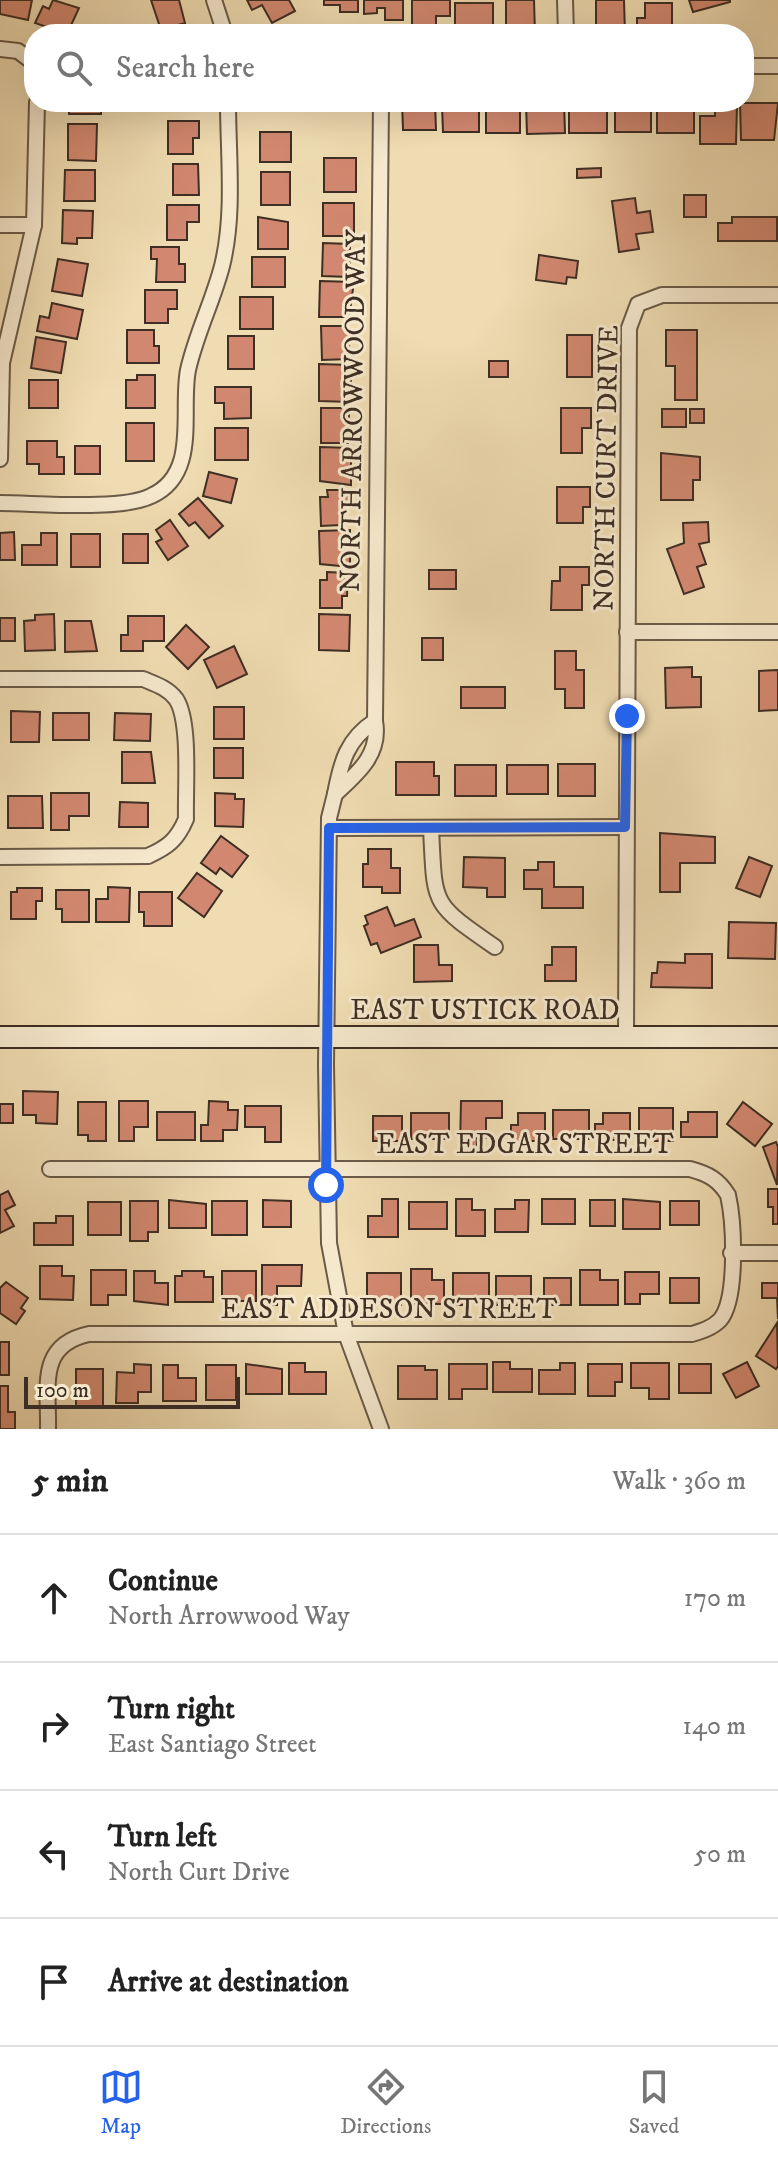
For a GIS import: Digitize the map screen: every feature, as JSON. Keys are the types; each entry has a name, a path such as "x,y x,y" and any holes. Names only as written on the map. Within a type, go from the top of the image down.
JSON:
{"main road":[{"name":"EAST USTICK ROAD","path":"0,1037 778,1037"}],"street":[{"path":"214,0 222,24"},
{"path":"565,0 566,24"},
{"path":"0,49 18,51 24,56"},
{"path":"754,66 778,66"},
{"path":"0,459 2,363 34,225 37,112"},
{"path":"0,503 128,502 152,496 171,480 182,462 188,371 222,265 228,232 228,112"},
{"name":"NORTH ARROWWOOD WAY","path":"335,794 362,770 378,739 375,721 381,112"},
{"path":"0,225 34,225"},
{"name":"NORTH CURT DRIVE","path":"626,1037 629,328 638,304 662,295 778,295"},
{"name":"NORTH CURT DRIVE","path":"627,632 778,632"},
{"path":"0,679 143,679 160,685 175,697 183,713 186,819 179,835 168,848 148,856 0,857"},
{"path":"375,721 358,732 341,760 329,828 326,1169 329,1243 346,1334 381,1429"},
{"path":"329,828 625,827"},
{"path":"431,828 435,894 446,913 495,947"},
{"name":"EAST EDGAR STREET","path":"50,1169 690,1169 707,1173 720,1182 731,1207 731,1253"},
{"path":"731,1253 778,1253"},
{"name":"EAST ADDESON STREET","path":"48,1429 50,1362 59,1347 73,1337 89,1334 692,1334 708,1329 720,1320 732,1292 731,1253"}],"building":[{"path":"0,0 32,0 28,20 0,14"},
{"path":"53,0 79,8 72,24 35,23 43,6 49,9"},
{"path":"151,0 179,0 185,23 159,24"},
{"path":"247,0 289,0 295,11 272,23 262,5 252,10"},
{"path":"324,0 358,0 358,12 340,12 340,5 324,5"},
{"path":"364,0 403,0 403,20 385,20 385,8 377,8 377,13 364,14"},
{"path":"412,0 450,0 450,16 436,16 436,24 412,24"},
{"path":"506,0 534,0 535,24 506,24"},
{"path":"596,0 624,0 625,24 596,24"},
{"path":"689,0 730,0 730,2 693,12"},
{"path":"455,3 493,3 493,24 455,24"},
{"path":"645,3 672,3 672,24 637,24 637,18 645,18"},
{"path":"754,103 778,103 774,140 741,140 740,112 754,112"},
{"path":"69,112 101,112 101,114"},
{"path":"402,112 435,112 436,130 403,130"},
{"path":"442,112 479,112 479,132 443,132"},
{"path":"486,112 520,112 520,133 486,133"},
{"path":"526,112 564,112 565,133 527,134"},
{"path":"569,112 607,112 607,133 569,133"},
{"path":"615,112 651,112 651,132 615,132"},
{"path":"657,112 694,112 694,133 657,133"},
{"path":"715,112 737,112 736,144 700,144 700,116 715,116"},
{"path":"168,121 199,121 199,138 193,138 193,154 168,154"},
{"path":"68,124 97,124 96,161 68,160"},
{"path":"260,132 291,132 291,162 260,162"},
{"path":"324,158 356,158 356,192 324,192"},
{"path":"173,164 198,164 199,195 173,195"},
{"path":"601,168 601,177 577,178 577,169"},
{"path":"65,170 95,170 95,201 64,201"},
{"path":"261,172 290,172 290,205 261,205"},
{"path":"684,195 706,195 706,217 684,217"},
{"path":"635,198 637,213 650,211 653,232 636,234 639,249 619,252 612,201"},
{"path":"323,203 354,203 354,236 323,236"},
{"path":"167,205 199,205 199,222 187,222 187,240 167,240"},
{"path":"63,210 93,211 92,238 77,238 77,244 62,243"},
{"path":"258,217 288,222 288,249 258,249"},
{"path":"732,217 777,217 777,241 718,241 718,223 732,223"},
{"path":"323,243 350,244 349,277 322,276"},
{"path":"151,247 179,247 179,264 185,264 185,282 156,282 157,259 151,259"},
{"path":"539,255 578,261 576,278 567,277 566,284 536,280"},
{"path":"252,257 285,257 285,287 252,287"},
{"path":"58,259 88,264 82,296 52,291"},
{"path":"320,281 354,282 349,317 319,317"},
{"path":"145,290 177,290 177,309 168,309 168,323 145,323"},
{"path":"240,297 273,297 273,329 240,329"},
{"path":"52,303 83,310 77,339 37,331 40,316 49,318"},
{"path":"321,326 348,326 349,359 322,360"},
{"path":"127,330 154,330 154,346 159,346 159,363 127,363"},
{"path":"666,330 697,330 697,400 675,400 675,366 666,366"},
{"path":"567,335 592,335 592,377 567,377"},
{"path":"228,336 254,336 254,369 228,369"},
{"path":"36,337 66,342 61,373 31,368"},
{"path":"489,361 508,361 508,377 489,377"},
{"path":"319,364 351,365 351,402 319,401"},
{"path":"137,375 155,375 155,408 126,408 126,380 137,380"},
{"path":"29,380 58,380 58,408 29,408"},
{"path":"215,387 251,387 251,418 224,419 224,403 215,403"},
{"path":"321,408 349,408 348,443 321,443"},
{"path":"561,408 591,408 591,428 582,428 582,453 561,453"},
{"path":"662,409 686,409 686,427 662,427"},
{"path":"690,409 704,409 704,423 690,423"},
{"path":"126,423 154,423 154,461 126,461"},
{"path":"215,428 248,428 248,460 215,460"},
{"path":"27,441 57,441 57,457 64,457 64,474 39,474 39,464 27,464"},
{"path":"75,446 100,446 100,474 75,474"},
{"path":"320,447 351,448 351,485 320,481"},
{"path":"661,453 700,457 700,480 693,480 693,500 661,500"},
{"path":"209,472 237,479 231,503 203,496"},
{"path":"557,487 590,487 590,507 583,507 583,523 557,523"},
{"path":"327,490 348,490 348,513 341,513 341,525 321,526 320,497 328,497"},
{"path":"198,498 223,526 209,538 195,522 189,526 179,514"},
{"path":"170,520 188,546 168,560 156,542 162,539 156,530"},
{"path":"708,522 709,542 699,544 706,564 697,567 704,587 684,594 667,549 684,543 683,523"},
{"path":"350,530 350,567 320,564 319,531"},
{"path":"14,532 15,560 0,560 0,533"},
{"path":"41,533 57,533 57,565 22,565 22,545 41,545"},
{"path":"71,534 100,534 100,567 71,567"},
{"path":"123,534 148,534 148,563 123,563"},
{"path":"560,567 589,567 589,585 582,585 582,610 551,610 552,581 560,581"},
{"path":"429,570 456,570 456,589 429,589"},
{"path":"327,572 348,573 347,596 342,596 342,608 320,608 320,580 327,580"},
{"path":"54,614 55,650 25,651 24,621 35,620 35,615"},
{"path":"319,614 350,615 349,651 319,650"},
{"path":"128,616 164,616 164,641 143,641 143,651 121,651 121,635 128,635"},
{"path":"0,618 15,618 15,641 0,641"},
{"path":"65,621 91,621 97,651 65,652"},
{"path":"186,625 209,647 188,669 166,647"},
{"path":"422,638 443,638 443,660 422,660"},
{"path":"234,646 247,674 217,688 204,660"},
{"path":"555,651 576,651 576,670 584,670 584,708 565,708 565,689 555,689"},
{"path":"692,667 692,677 701,677 701,707 666,708 665,668"},
{"path":"778,670 778,710 759,711 759,671"},
{"path":"461,687 505,687 505,708 461,708"},
{"path":"214,707 244,707 244,739 214,739"},
{"path":"11,711 40,712 39,742 11,742"},
{"path":"53,713 89,713 89,740 53,740"},
{"path":"115,713 151,714 150,741 114,740"},
{"path":"214,748 243,748 243,778 214,778"},
{"path":"122,752 151,752 155,783 122,783"},
{"path":"396,762 434,762 434,776 439,776 439,795 396,795"},
{"path":"558,764 595,764 595,796 558,796"},
{"path":"455,765 496,765 496,796 455,796"},
{"path":"507,765 548,765 548,794 507,794"},
{"path":"51,793 89,793 89,816 69,816 69,830 51,830"},
{"path":"215,793 235,794 235,799 244,799 243,827 215,826"},
{"path":"8,796 42,796 43,828 8,828"},
{"path":"120,802 148,803 148,827 119,827"},
{"path":"660,833 715,837 715,863 680,863 680,892 660,892"},
{"path":"221,836 248,856 232,877 220,868 216,874 201,863"},
{"path":"368,849 391,849 391,868 400,868 400,893 382,893 382,887 363,887 363,864 368,864"},
{"path":"464,857 505,858 505,897 487,897 487,888 463,887"},
{"path":"749,857 772,866 760,897 736,888"},
{"path":"538,862 554,862 554,887 583,887 583,908 542,908 542,889 524,889 524,870 538,870"},
{"path":"197,873 222,891 204,917 178,898"},
{"path":"108,887 130,888 129,922 96,922 96,899 108,899"},
{"path":"17,888 42,888 42,901 36,901 36,919 11,919 11,892 17,892"},
{"path":"56,890 89,890 89,922 62,922 62,909 56,909"},
{"path":"139,892 172,892 172,926 144,926 144,912 139,912"},
{"path":"387,907 395,926 414,919 421,937 381,953 377,943 371,945 364,926 368,924 365,916"},
{"path":"729,922 776,923 775,959 728,958"},
{"path":"414,945 438,945 439,965 452,965 452,981 414,982"},
{"path":"552,947 576,947 576,981 545,981 545,965 552,965"},
{"path":"685,954 712,954 712,988 651,987 652,973 657,973 658,962 685,963"},
{"path":"23,1091 58,1092 57,1124 36,1123 36,1115 23,1115"},
{"path":"119,1101 148,1101 148,1127 134,1127 134,1141 119,1141"},
{"path":"209,1101 228,1102 228,1110 238,1110 237,1130 223,1130 223,1141 201,1141 201,1125 208,1125"},
{"path":"461,1101 502,1101 502,1118 486,1118 486,1138 477,1138 477,1148 460,1148"},
{"path":"78,1102 106,1102 106,1141 88,1141 88,1135 78,1135"},
{"path":"743,1102 772,1124 755,1146 727,1124"},
{"path":"0,1104 13,1104 13,1123 0,1123"},
{"path":"245,1106 281,1106 281,1142 265,1142 265,1127 245,1127"},
{"path":"639,1108 673,1108 673,1141 655,1141 655,1133 639,1133"},
{"path":"553,1110 589,1110 589,1139 553,1139"},
{"path":"157,1112 195,1112 195,1140 157,1140"},
{"path":"688,1112 717,1112 717,1137 681,1137 681,1122 688,1122"},
{"path":"411,1113 449,1113 449,1139 411,1139"},
{"path":"518,1113 545,1113 545,1141 511,1141 511,1125 518,1125"},
{"path":"603,1113 630,1113 630,1140 595,1140 595,1124 603,1124"},
{"path":"373,1116 402,1116 402,1141 373,1141"},
{"path":"776,1142 778,1147 777,1185 763,1147"},
{"path":"768,1189 778,1189 778,1224 773,1224 773,1207 768,1207"},
{"path":"8,1191 15,1205 5,1210 14,1226 0,1233 0,1195"},
{"path":"382,1199 398,1199 398,1237 368,1237 368,1216 382,1216"},
{"path":"456,1199 472,1199 472,1210 485,1210 485,1236 456,1236"},
{"path":"542,1199 575,1199 575,1224 542,1224"},
{"path":"623,1199 660,1202 660,1229 623,1229"},
{"path":"169,1200 206,1204 206,1228 169,1228"},
{"path":"263,1200 291,1201 291,1227 263,1227"},
{"path":"515,1200 529,1200 528,1232 495,1232 495,1209 515,1209"},
{"path":"590,1200 615,1200 615,1226 590,1226"},
{"path":"130,1201 158,1201 158,1232 148,1232 148,1241 130,1241"},
{"path":"212,1201 247,1201 247,1235 212,1235"},
{"path":"670,1201 699,1201 699,1225 670,1225"},
{"path":"88,1202 121,1202 121,1235 88,1235"},
{"path":"409,1202 447,1202 447,1229 409,1229"},
{"path":"56,1216 73,1216 73,1245 34,1245 34,1223 56,1223"},
{"path":"262,1265 302,1265 301,1286 277,1286 277,1305 262,1305"},
{"path":"40,1266 62,1266 62,1276 74,1276 73,1300 40,1299"},
{"path":"411,1269 432,1269 432,1280 444,1280 444,1304 411,1304"},
{"path":"91,1270 126,1270 126,1295 108,1295 108,1305 91,1305"},
{"path":"580,1270 600,1270 600,1280 618,1280 618,1305 580,1305"},
{"path":"134,1271 155,1271 155,1283 168,1283 168,1305 134,1301"},
{"path":"182,1271 204,1271 204,1277 213,1277 213,1302 175,1302 175,1276 182,1276"},
{"path":"222,1271 256,1271 256,1301 222,1301"},
{"path":"625,1272 659,1272 659,1294 640,1294 640,1304 625,1304"},
{"path":"367,1273 401,1273 401,1305 375,1305 375,1296 367,1296"},
{"path":"453,1273 489,1273 489,1298 470,1298 470,1305 453,1305"},
{"path":"496,1276 531,1276 531,1305 496,1305"},
{"path":"544,1278 571,1278 571,1305 544,1305"},
{"path":"670,1278 699,1278 699,1303 670,1303"},
{"path":"6,1282 28,1298 21,1308 25,1311 16,1324 0,1313 0,1288"},
{"path":"762,1283 778,1283 778,1319 777,1298 762,1298"},
{"path":"777,1323 778,1366 776,1369 756,1356"},
{"path":"0,1342 9,1342 9,1375 0,1375"},
{"path":"493,1362 510,1362 510,1369 532,1369 532,1392 493,1392"},
{"path":"747,1362 759,1386 736,1398 723,1374"},
{"path":"289,1363 305,1363 305,1372 326,1372 326,1394 289,1394"},
{"path":"560,1363 575,1363 575,1394 539,1394 539,1370 560,1370"},
{"path":"631,1363 669,1363 669,1399 649,1399 649,1388 631,1388"},
{"path":"134,1364 151,1365 151,1392 138,1392 138,1403 116,1403 117,1372 134,1373"},
{"path":"246,1364 282,1369 282,1394 246,1394"},
{"path":"449,1364 487,1364 487,1389 462,1389 462,1399 449,1399"},
{"path":"588,1364 622,1364 622,1382 615,1382 615,1396 588,1396"},
{"path":"679,1364 711,1364 711,1393 679,1393"},
{"path":"163,1365 178,1365 178,1378 196,1378 196,1401 163,1401"},
{"path":"206,1365 236,1365 236,1400 206,1400"},
{"path":"398,1366 425,1366 425,1370 437,1370 437,1399 398,1399"},
{"path":"76,1369 103,1369 103,1408 76,1408"},
{"path":"0,1386 8,1386 8,1412 15,1412 15,1429 0,1429"}],"route":[{"path":"326,1185 329,828 625,827 627,716"}]}
